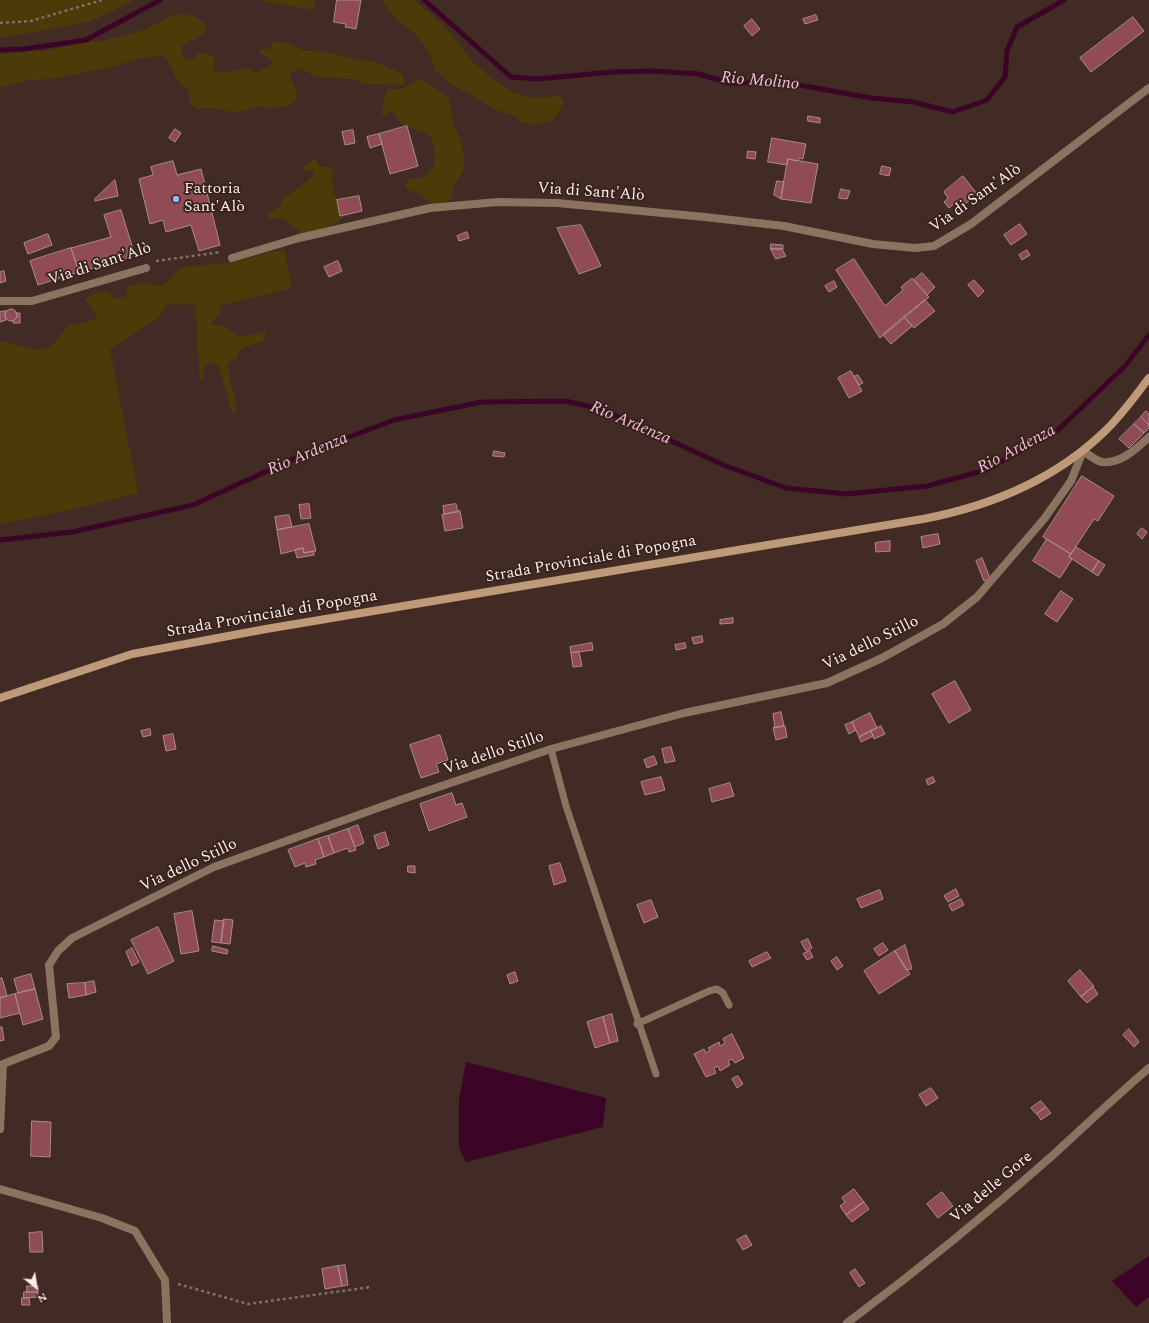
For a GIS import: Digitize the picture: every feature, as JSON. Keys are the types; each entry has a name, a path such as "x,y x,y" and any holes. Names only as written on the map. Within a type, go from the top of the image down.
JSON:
{"main road":[{"name":"Strada Provinciale di Popogna","path":"0,698 132,654 266,629 942,515 1016,492 1056,469 1083,451 1105,431 1149,378"}],"street":[{"name":"Via di Sant'Alò","path":"232,258 299,238 430,208 498,202 557,203 705,217 784,226 874,244 915,248 934,246 971,224 1149,88"},
{"name":"Via di Sant'Alò","path":"0,301 32,301 146,268"},
{"path":"1083,451 1101,462 1118,460 1132,452 1149,438"},
{"name":"Via dello Stillo","path":"0,1129 3,1064 49,1046 56,1037 49,965 58,951 72,938 214,867 392,803 551,749 684,713 827,683 882,658 943,624 977,597 1044,519 1071,481 1083,451"},
{"name":"Via delle Gore","path":"846,1323 902,1282 963,1231 1052,1155 1149,1068"},
{"path":"0,1189 102,1218 135,1231 166,1280 167,1323"}],"lane":[{"path":"551,749 566,806 637,1024 656,1074"},
{"path":"637,1024 709,991 718,990 723,993 729,1005"}],"path":[{"path":"0,24 31,21 102,0"},
{"name":"Via di Sant'Alò","path":"146,268 146,262 231,251 232,258"},
{"path":"166,1280 248,1304 371,1287"}],"shaded area":[{"path":"0,0 134,0 90,22 0,38"},
{"path":"259,0 315,0 313,10"},
{"path":"381,0 414,0 434,16 454,37 470,59 490,77 514,93 535,98 560,96 564,102 556,116 551,121 536,125 521,122 515,116 494,109 454,86 436,71 428,50 415,33 397,20"},
{"path":"183,14 197,18 206,28 200,36 186,42 181,48 184,58 188,60 195,59 198,53 212,55 215,60 212,71 229,72 247,68 256,73 272,64 271,60 259,52 259,49 270,49 273,43 277,41 287,43 303,50 326,52 354,59 375,62 401,73 406,83 403,85 365,84 351,79 316,77 300,68 290,74 290,78 297,90 296,101 284,107 268,109 261,106 236,113 214,108 196,109 191,104 188,90 177,80 166,57 162,56 140,58 108,68 51,79 28,80 0,88 0,53 9,54 23,51 44,51 91,41 99,42 144,30 173,15"},
{"path":"418,79 433,86 449,98 453,123 461,141 464,157 464,169 453,188 452,199 438,206 431,205 421,194 410,191 405,186 408,179 425,177 433,167 435,155 429,134 405,126 400,122 395,114 391,112 384,115 381,114 387,89 401,89"},
{"path":"315,158 320,167 330,167 333,173 331,180 334,187 333,194 344,203 346,213 340,221 312,233 301,233 284,218 269,218 267,215 279,207 284,198 306,182 314,174 313,171 305,170 303,167"},
{"path":"284,249 292,288 219,306 220,312 211,325 223,325 240,337 267,331 263,341 241,349 236,359 227,363 237,411 233,415 218,364 207,363 205,365 203,380 200,378 195,305 168,304 158,318 110,350 138,493 84,507 0,524 0,341 37,350 53,346 67,326 98,319 85,299 94,294 108,291 115,299 125,297 129,286 144,283 163,286 182,267 228,263"},
{"path":"466,1062 606,1098 603,1127 466,1162 459,1148 459,1100"},
{"path":"1149,1256 1149,1297 1136,1307 1112,1281"}],"building":[{"path":"337,0 361,0 356,29 345,27 346,24 334,22"},
{"path":"816,15 818,20 805,24 803,19"},
{"path":"1133,17 1144,31 1091,72 1080,58"},
{"path":"752,19 760,29 752,36 744,26"},
{"path":"808,116 820,118 820,123 808,121"},
{"path":"407,126 418,166 390,174 379,134"},
{"path":"175,129 181,133 175,142 169,138"},
{"path":"353,130 355,143 345,145 342,132"},
{"path":"379,134 382,144 370,148 367,137"},
{"path":"772,138 806,144 803,159 799,158 798,161 788,159 787,165 768,162"},
{"path":"748,151 756,152 755,159 747,158"},
{"path":"788,159 818,164 811,203 781,199"},
{"name":"Fattoria Sant'Alò","path":"173,161 177,175 201,169 220,245 199,251 191,225 166,232 163,220 150,224 139,179 153,175 151,167"},
{"path":"882,166 891,168 889,176 880,174"},
{"path":"963,176 977,194 959,209 955,203 949,208 944,202 948,198 944,192"},
{"path":"115,180 118,196 95,201 95,199"},
{"path":"777,181 784,182 781,199 774,195"},
{"path":"841,189 850,191 847,199 839,198"},
{"path":"359,196 362,211 340,216 337,200"},
{"path":"121,210 135,256 79,272 71,248 111,237 104,215"},
{"path":"1020,224 1027,234 1011,245 1004,235"},
{"path":"581,225 601,266 579,274 557,228"},
{"path":"467,232 469,238 459,241 457,236"},
{"path":"48,234 52,245 28,254 24,243"},
{"path":"771,244 783,245 783,249 771,249"},
{"path":"71,248 79,272 38,285 30,261"},
{"path":"771,249 782,249 786,256 776,259"},
{"path":"1027,250 1030,255 1022,260 1019,255"},
{"path":"854,259 885,306 903,290 901,287 912,278 929,297 880,338 836,270"},
{"path":"338,261 342,271 329,277 324,267"},
{"path":"4,271 6,281 0,283 0,272"},
{"path":"922,273 935,287 927,295 914,280"},
{"path":"974,280 984,291 978,297 968,285"},
{"path":"834,281 837,287 829,292 825,286"},
{"path":"925,300 935,311 914,328 904,317"},
{"path":"9,309 13,309 17,315 13,321 9,321 5,317 5,313"},
{"path":"6,311 4,314 6,320 0,322 0,312"},
{"path":"16,313 20,313 20,323 13,323 17,317"},
{"path":"904,317 912,326 891,344 883,335"},
{"path":"851,371 862,391 849,398 838,378"},
{"path":"858,375 863,383 859,385 854,377"},
{"path":"1146,411 1149,414 1149,425 1141,417"},
{"path":"1141,417 1149,425 1149,428 1144,433 1134,424"},
{"path":"1134,424 1144,433 1129,448 1119,439"},
{"path":"494,451 505,453 504,457 493,456"},
{"path":"1082,476 1114,496 1098,521 1094,519 1071,554 1043,537"},
{"path":"309,504 311,518 301,519 299,505"},
{"path":"456,504 458,512 444,514 443,506"},
{"path":"460,511 463,528 445,531 442,515"},
{"path":"289,515 292,527 277,530 275,517"},
{"path":"309,524 316,551 304,553 303,548 281,554 277,530"},
{"path":"1142,528 1147,532 1142,539 1137,534"},
{"path":"938,534 940,544 923,548 921,537"},
{"path":"1047,539 1071,554 1069,557 1072,559 1060,578 1033,561"},
{"path":"890,541 890,551 876,552 875,543"},
{"path":"1076,547 1099,561 1092,572 1069,557"},
{"path":"303,548 304,553 314,551 314,555 297,558 295,550"},
{"path":"982,558 990,578 984,581 976,561"},
{"path":"1099,561 1105,565 1098,576 1092,572"},
{"path":"1061,591 1073,599 1057,622 1045,614"},
{"path":"733,618 733,623 720,624 720,620"},
{"path":"702,636 703,642 694,644 692,638"},
{"path":"592,643 593,650 571,653 570,647"},
{"path":"685,643 686,648 676,650 675,645"},
{"path":"579,652 582,666 573,667 571,653"},
{"path":"955,681 971,710 949,723 932,694"},
{"path":"781,712 784,726 775,728 773,714"},
{"path":"870,713 877,728 859,737 852,722"},
{"path":"852,722 856,730 849,734 845,725"},
{"path":"785,726 787,737 776,740 773,728"},
{"path":"881,726 885,734 874,739 871,731"},
{"path":"150,729 151,735 143,737 141,731"},
{"path":"871,731 873,736 861,742 859,737"},
{"path":"173,734 176,749 166,751 163,736"},
{"path":"440,735 448,760 436,764 439,772 421,778 410,745"},
{"path":"671,747 675,761 665,763 662,749"},
{"path":"654,756 657,764 647,768 644,760"},
{"path":"661,777 665,790 645,795 641,782"},
{"path":"933,777 935,782 928,785 926,780"},
{"path":"730,783 734,796 712,802 709,789"},
{"path":"452,793 456,805 462,803 467,817 429,831 420,804"},
{"path":"358,825 364,843 355,847 348,829"},
{"path":"348,829 356,850 349,852 348,848 334,853 328,836"},
{"path":"385,832 389,845 378,849 374,836"},
{"path":"328,836 334,853 324,857 318,839"},
{"path":"318,839 324,857 315,860 316,864 306,867 305,863 295,867 288,850"},
{"path":"560,863 566,881 554,885 549,866"},
{"path":"408,866 415,866 415,873 408,872"},
{"path":"956,889 959,896 948,902 944,896"},
{"path":"880,890 883,899 861,908 857,899"},
{"path":"961,899 964,905 952,911 949,905"},
{"path":"651,900 658,917 644,923 637,905"},
{"path":"192,911 199,951 181,954 174,914"},
{"path":"224,919 233,920 230,944 221,943"},
{"path":"215,920 224,921 221,943 212,942"},
{"path":"158,927 174,961 148,974 131,940"},
{"path":"808,939 812,948 806,951 801,942"},
{"path":"883,943 888,950 879,956 874,949"},
{"path":"905,945 912,969 906,970 895,951"},
{"path":"213,946 228,950 227,954 212,951"},
{"path":"132,948 139,962 132,966 126,952"},
{"path":"810,951 813,957 807,960 803,954"},
{"path":"895,951 910,974 879,994 864,971"},
{"path":"767,952 771,958 752,967 749,961"},
{"path":"837,957 843,966 837,970 831,961"},
{"path":"1080,970 1094,986 1081,997 1068,981"},
{"path":"515,972 518,981 510,984 507,975"},
{"path":"31,974 35,989 18,993 14,979"},
{"path":"0,978 2,978 7,996 0,998"},
{"path":"94,981 96,992 86,995 85,983"},
{"path":"85,983 86,995 69,998 67,984"},
{"path":"1093,987 1098,994 1087,1003 1081,997"},
{"path":"35,989 43,1019 23,1025 15,994"},
{"path":"15,994 20,1013 0,1018 0,998"},
{"path":"612,1014 618,1041 610,1043 603,1017"},
{"path":"603,1017 610,1043 595,1048 587,1022"},
{"path":"0,1027 2,1027 4,1040 0,1041"},
{"path":"1129,1029 1139,1042 1134,1047 1123,1035"},
{"path":"732,1034 744,1058 735,1063 732,1059 728,1061 730,1065 720,1071 718,1066 714,1068 716,1073 706,1077 694,1054 704,1049 706,1053 710,1050 708,1048 719,1042 720,1046 725,1043 723,1039"},
{"path":"738,1076 743,1084 737,1088 732,1079"},
{"path":"931,1088 938,1098 926,1106 919,1095"},
{"path":"1041,1101 1046,1107 1036,1114 1031,1108"},
{"path":"1046,1107 1051,1113 1041,1120 1037,1114"},
{"path":"32,1121 51,1122 50,1157 31,1156"},
{"path":"854,1189 864,1202 846,1215 840,1206 845,1202 842,1198"},
{"path":"942,1192 953,1206 938,1218 927,1204"},
{"path":"864,1202 869,1209 852,1222 846,1215"},
{"path":"42,1232 43,1252 30,1252 29,1233"},
{"path":"746,1235 752,1245 743,1250 737,1240"},
{"path":"345,1265 348,1285 342,1286 338,1266"},
{"path":"338,1266 342,1286 325,1289 322,1269"},
{"path":"855,1269 865,1283 859,1287 850,1273"},
{"path":"27,1286 38,1286 38,1292 27,1292"},
{"path":"24,1292 38,1292 38,1297 24,1298"},
{"path":"22,1298 29,1298 30,1305 22,1305"}],"waterway":[{"name":"Rio Molino","path":"0,50 24,49 86,40 160,0"},
{"name":"Rio Molino","path":"424,0 511,77 538,79 612,72 654,71 699,74 729,83 788,83 871,98 914,102 952,112 987,100 1005,77 1007,51 1017,27 1064,0"},
{"name":"Rio Ardenza","path":"0,540 72,532 193,505 304,454 394,420 482,402 565,401 601,409 726,466 786,488 846,494 927,486 986,470 1058,430 1125,366 1149,335"}],"place":[{"name":"Fattoria Sant'Alò","path":"176,199"}]}
